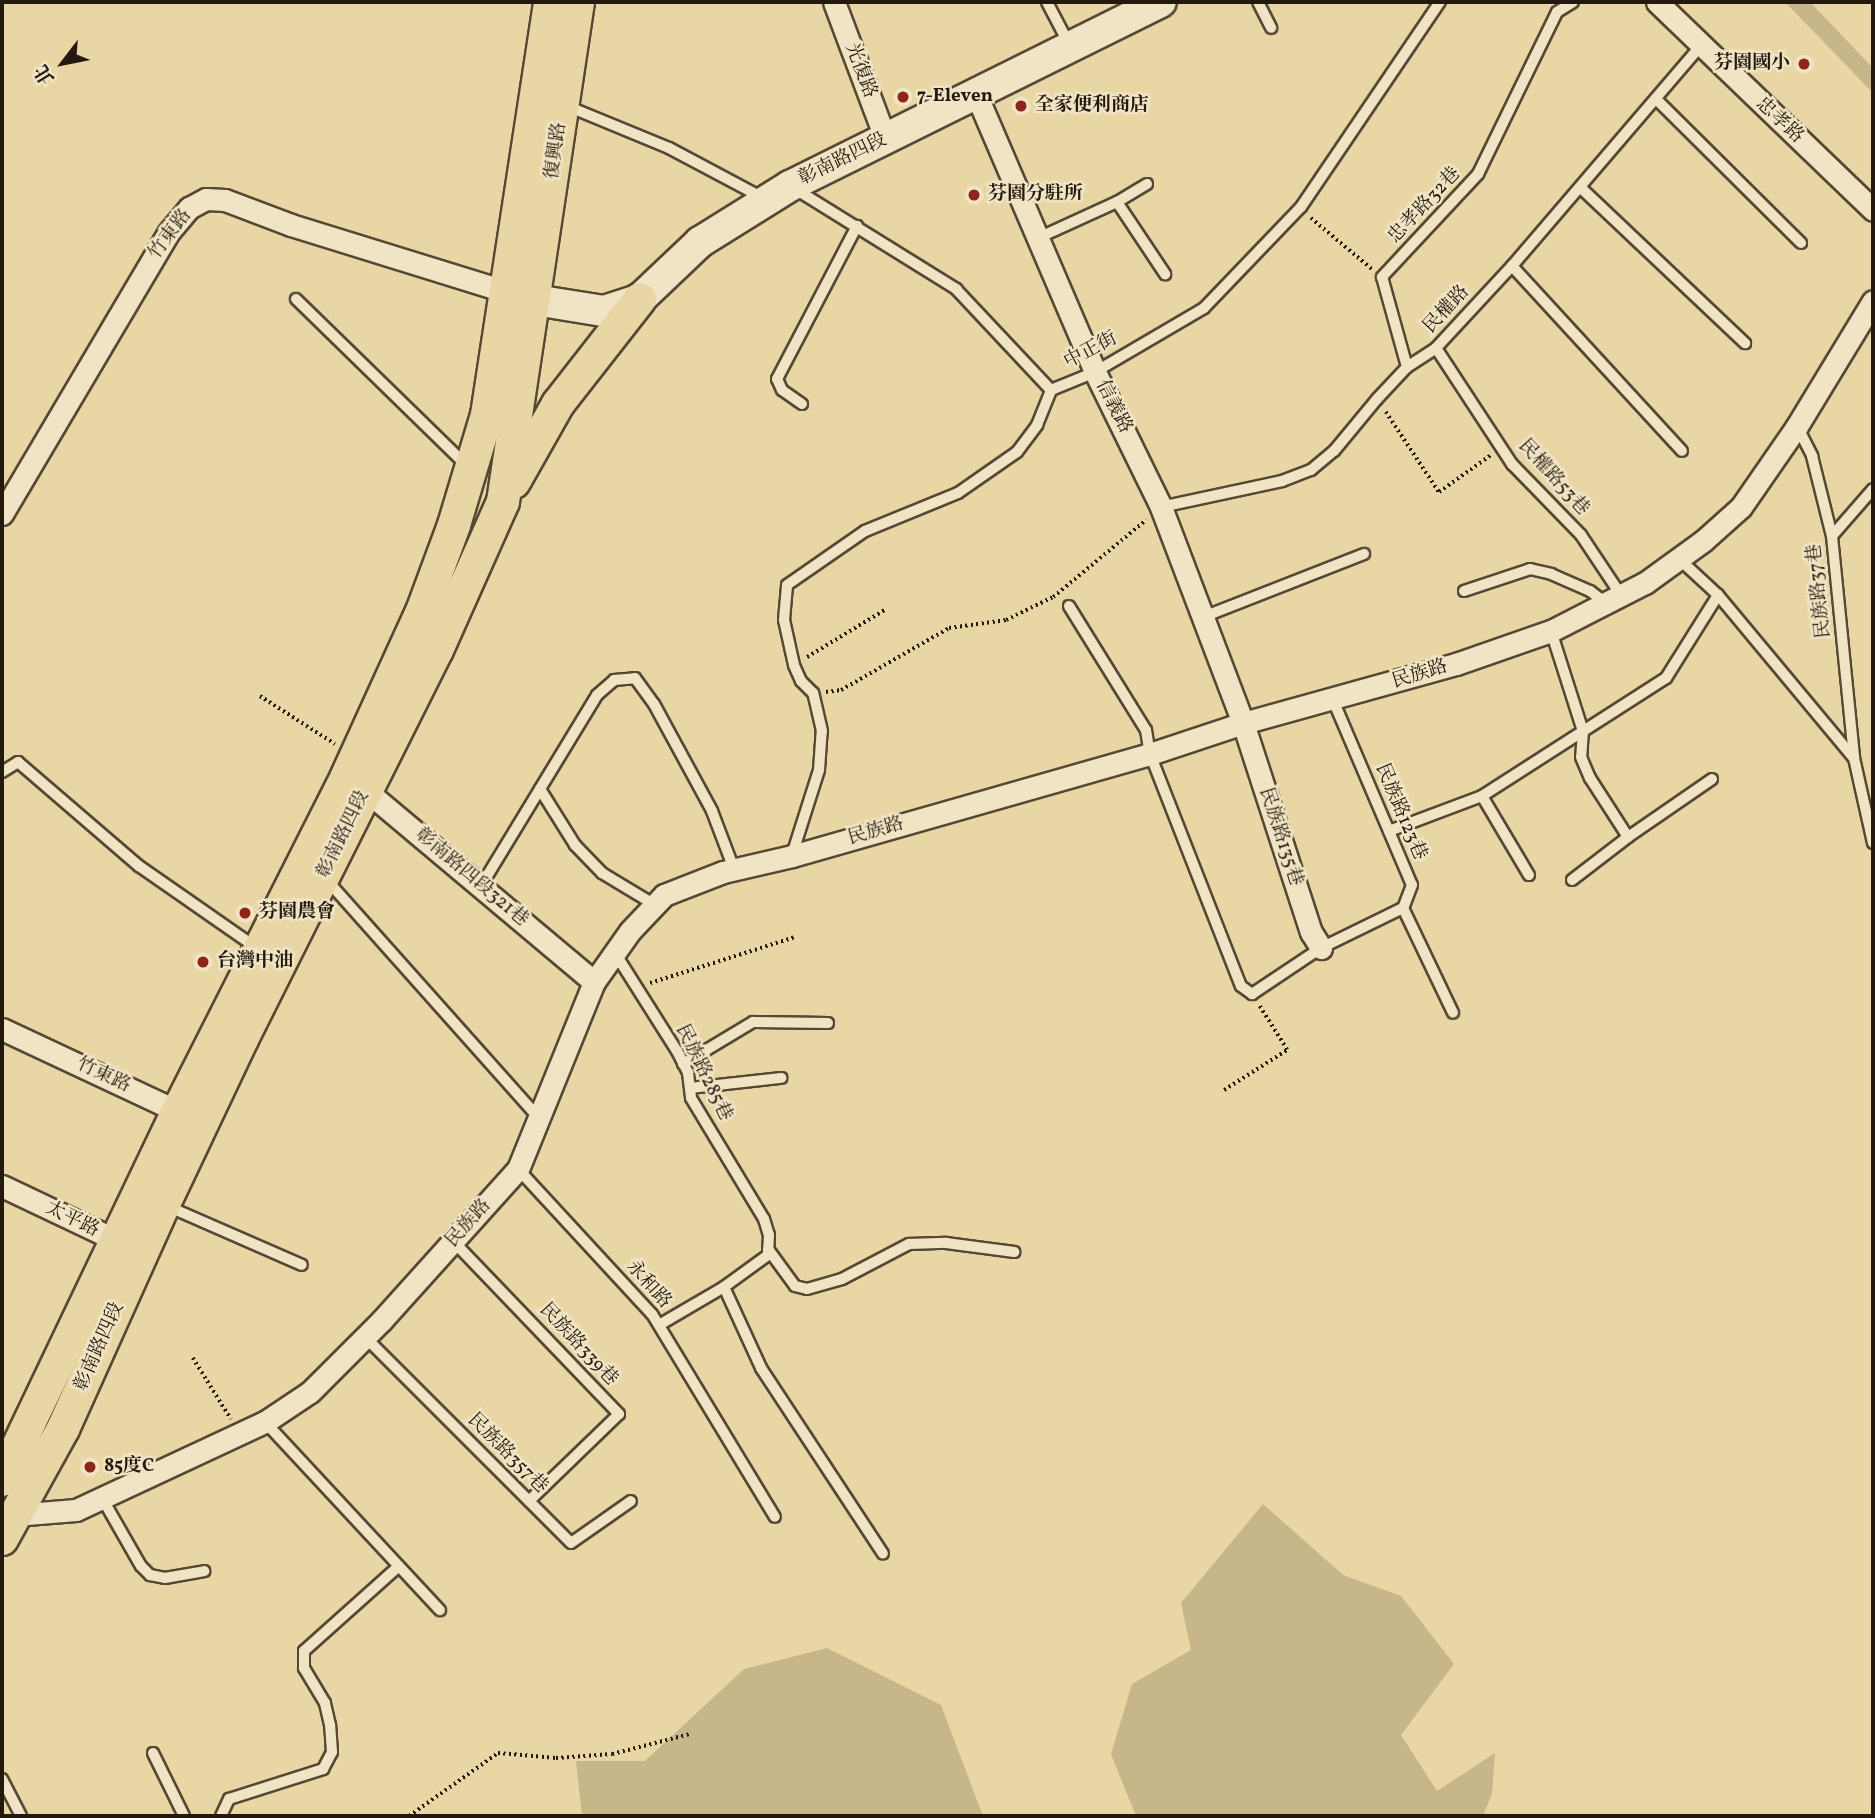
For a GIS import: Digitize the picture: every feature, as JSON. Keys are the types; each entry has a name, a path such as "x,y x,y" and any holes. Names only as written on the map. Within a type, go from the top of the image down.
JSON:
{"main road":[{"name":"復興路","path":"521,296 550,2"},
{"name":"復興路","path":"521,296 564,104 579,2"},
{"name":"彰南路四段","path":"2,1480 130,1246 357,774 454,525 521,296"},
{"name":"彰南路四段","path":"270,955 324,876 357,774 437,650 503,502 521,296"},
{"path":"503,502 558,404 640,299"},
{"name":"彰南路四段","path":"6,1522 63,1429 130,1246 164,1204 191,1118"}],"street":[{"name":"光復路","path":"834,2 886,140"},
{"name":"彰南路四段","path":"521,296 604,311 640,299 699,242 778,193 1161,2"},
{"name":"忠孝路","path":"1657,2 1700,47 1873,210"},
{"name":"信義路","path":"975,94 1095,372 1161,507 1243,723"},
{"name":"竹東路","path":"2,514 168,233 188,208 206,199 225,200 291,225 521,296"},
{"name":"民族路","path":"6,1522 76,1510 265,1422 310,1392 365,1337 518,1169 594,982 664,895 734,869 792,856 1150,754 1243,723 1334,700 1456,664 1551,631 1645,583 1741,507 1797,426 1873,301"},
{"name":"民族路135巷","path":"1243,723 1311,932 1321,948"},
{"name":"彰南路四段321巷","path":"357,774 481,886 594,982"},
{"name":"竹東路","path":"2,1029 191,1118"},
{"name":"太平路","path":"2,1186 130,1246"}],"lane":[{"path":"1047,2 1070,46"},
{"path":"1258,2 1271,28"},
{"name":"中正街","path":"813,693 801,681 794,665 784,620 787,585 865,531 958,493 1017,452 1037,425 1051,390 1095,372 1204,308 1301,207 1440,2"},
{"name":"忠孝路32巷","path":"1382,276 1478,174 1557,12 1573,2"},
{"name":"民權路","path":"1161,507 1282,481 1311,470 1334,452 1377,398 1407,367 1436,348 1513,266 1700,47"},
{"path":"1657,100 1801,243"},
{"path":"564,104 858,226 956,289 1051,390"},
{"path":"1038,238 1117,202 1147,184"},
{"path":"1581,188 1745,343"},
{"path":"1117,202 1166,274"},
{"path":"802,404 782,390 777,379 858,226"},
{"path":"1513,266 1682,451"},
{"path":"1382,276 1407,367"},
{"path":"296,299 471,470"},
{"name":"民權路53巷","path":"1436,348 1512,464 1581,535 1614,599"},
{"name":"民族路37巷","path":"1797,426 1812,456 1832,536 1854,758 1873,843"},
{"path":"1832,536 1873,489"},
{"path":"1203,617 1364,554"},
{"path":"1678,558 1718,594 1854,758"},
{"path":"1464,591 1530,569 1551,574 1614,599"},
{"path":"1389,831 1482,796 1666,678 1718,594"},
{"path":"1069,606 1146,730 1150,754 1241,986 1252,994 1321,948 1403,908 1453,1013"},
{"path":"1551,631 1583,732 1581,757 1590,778 1628,836"},
{"path":"481,886 597,695 614,680 635,678 654,704 712,811 734,869"},
{"path":"792,856 819,769 822,732 813,693"},
{"name":"民族路123巷","path":"1334,700 1412,885 1403,908"},
{"path":"2,772 18,762 139,866 270,955"},
{"path":"1572,880 1628,836 1712,779"},
{"path":"540,789 575,845 602,873 655,905"},
{"path":"1482,796 1529,875"},
{"path":"324,876 540,1119"},
{"name":"民族路285巷","path":"615,953 683,1064 691,1098 764,1219 768,1249"},
{"path":"683,1064 752,1022 828,1024"},
{"path":"690,1088 781,1078"},
{"name":"永和路","path":"518,1169 659,1325 724,1287 768,1255 768,1249"},
{"path":"164,1204 302,1265"},
{"name":"民族路339巷","path":"453,1241 619,1414 529,1501"},
{"path":"768,1249 795,1286 807,1289 842,1279 909,1244 946,1243 1014,1252"},
{"path":"724,1287 761,1368 883,1554"},
{"path":"659,1325 775,1517"},
{"name":"民族路357巷","path":"365,1337 571,1544 631,1501"},
{"path":"265,1422 439,1610"},
{"path":"102,1498 141,1566 150,1575 165,1577 204,1571"},
{"path":"221,1816 229,1799 323,1769 332,1752 325,1703 304,1668 304,1651 399,1566"},
{"path":"153,1753 184,1816"},
{"path":"2,1779 21,1816"}],"path":[{"path":"1301,207 1382,276"},
{"path":"1377,398 1439,492 1502,448"},
{"path":"813,693 841,690 949,628 1006,620 1053,597 1161,507"},
{"path":"794,665 886,609"},
{"path":"260,695 357,774"},
{"path":"637,986 794,937"},
{"path":"1224,1090 1287,1050 1252,994"},
{"path":"193,1358 240,1434"},
{"path":"409,1816 498,1753 556,1758 612,1754 690,1734"}],"shaded area":[{"path":"1785,2 1810,2 1873,68 1873,93"},
{"path":"1263,1504 1343,1575 1401,1596 1454,1664 1401,1735 1437,1791 1495,1753 1492,1794 1483,1816 1136,1816 1111,1754 1132,1684 1191,1650 1181,1603"},
{"path":"827,1648 941,1705 983,1816 582,1816 576,1761 645,1761 744,1669"}],"place":[{"name":"芬園國小","path":"1804,64"},
{"name":"7-Eleven","path":"903,97"},
{"name":"全家便利商店","path":"1021,106"},
{"name":"芬園分駐所","path":"974,195"},
{"name":"芬園農會","path":"245,913"},
{"name":"台灣中油","path":"203,962"},
{"name":"85度C","path":"90,1467"}]}
